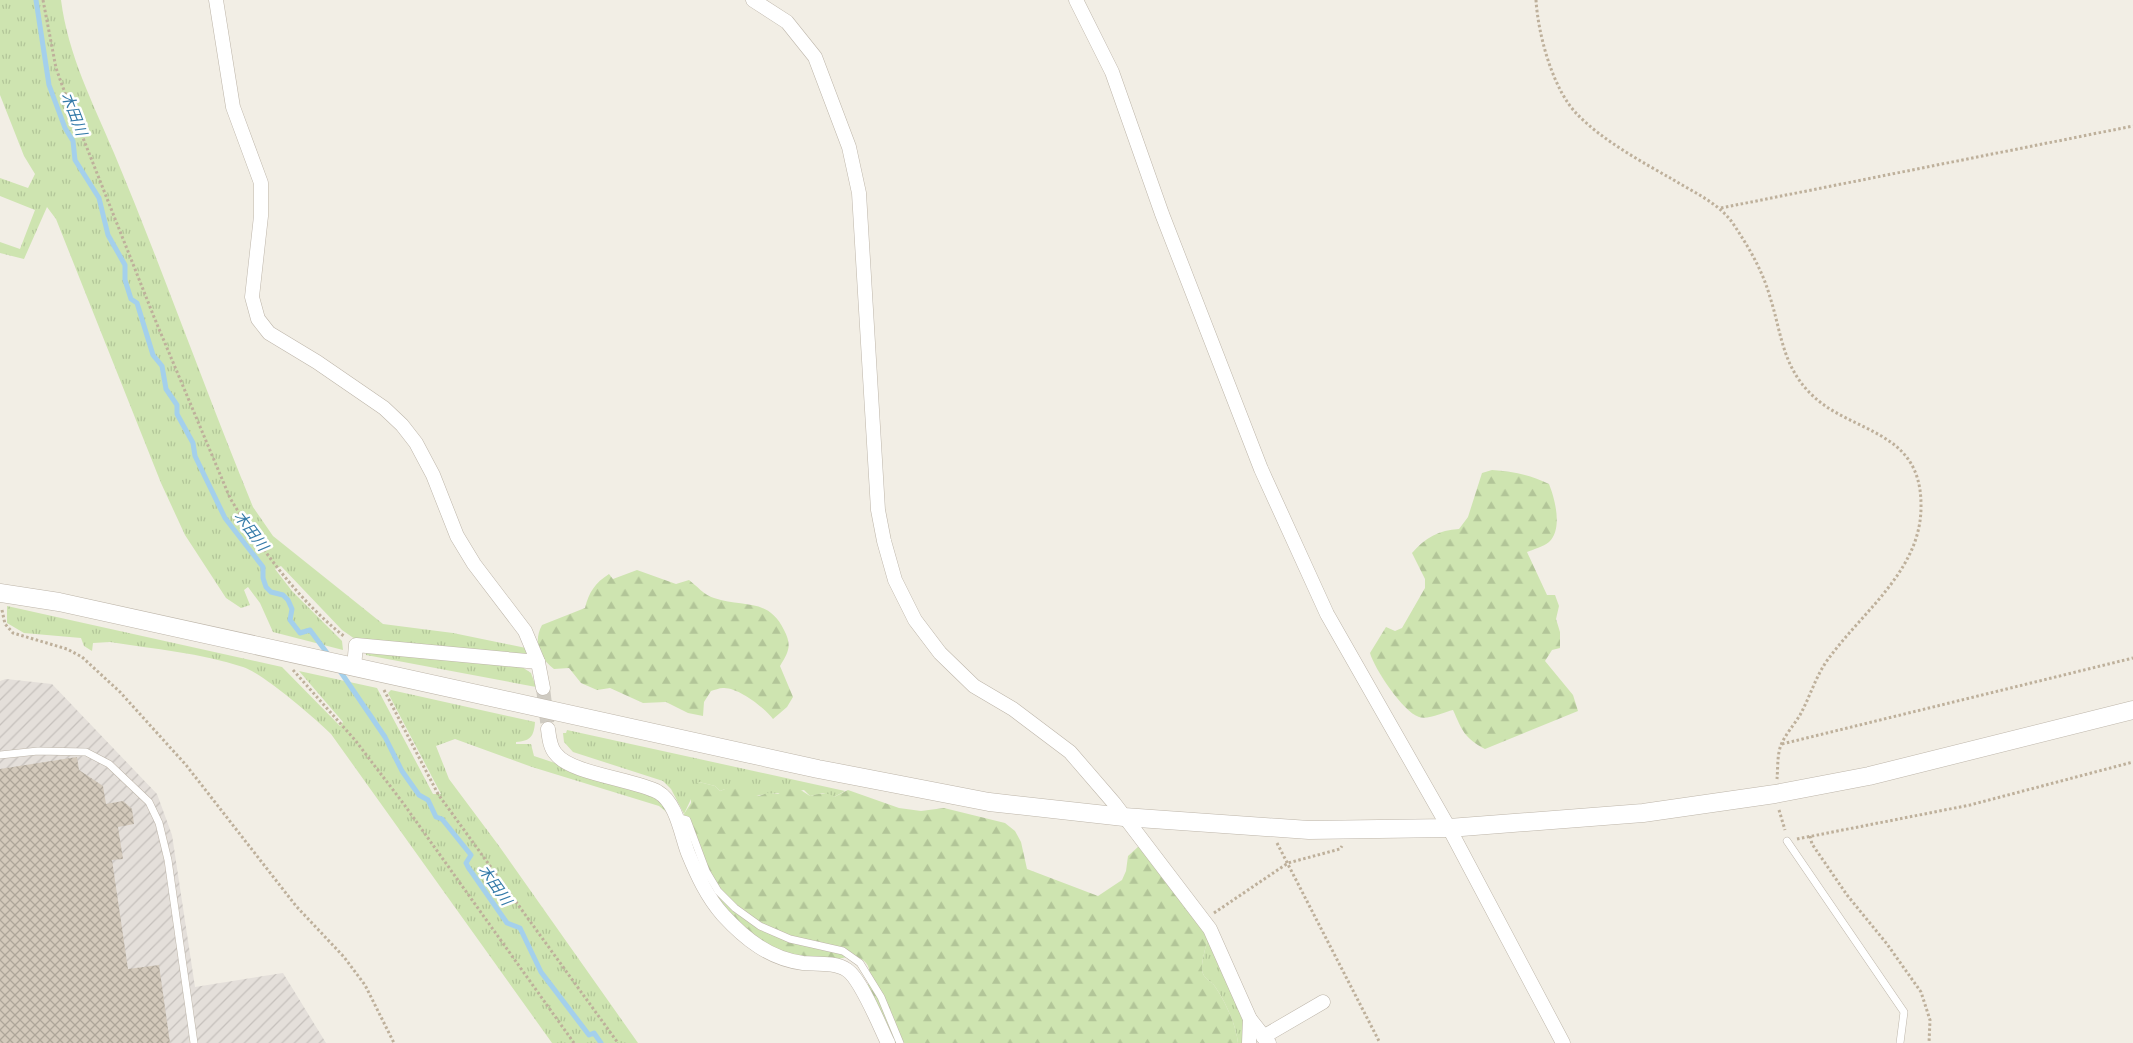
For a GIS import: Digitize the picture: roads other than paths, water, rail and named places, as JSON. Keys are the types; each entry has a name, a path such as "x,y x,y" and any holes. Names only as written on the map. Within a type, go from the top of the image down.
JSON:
{"street":[{"path":"216,0 233,107 261,183 261,216 252,297 258,319 269,333 325,367 384,408 402,425 426,460 457,536 474,564 525,631 538,662 543,688"},
{"path":"753,0 787,22 815,57 849,147 859,193 878,510 895,580 915,620 940,653 974,686 1013,709 1070,752 1142,836 1214,937 1250,1019 1266,1040 1323,1002"},
{"path":"1076,0 1112,72 1162,214 1261,469 1327,614 1449,828 1563,1043"},
{"path":"1,601 60,602 818,769 989,802 1124,817 1273,827 1343,829 1449,828 1643,813 1775,794 1869,776 2133,710"},
{"path":"354,667 356,645 538,662"},
{"path":"548,729 554,752 568,764 659,793 667,800 704,889 714,905 729,922 749,941 785,960 846,969 861,988 888,1043"},
{"path":"1249,1043 1250,1019"}],"lane":[{"path":"0,755 38,750 86,752 109,764 149,802 159,823 168,860 194,1043"},
{"path":"675,817 687,820 706,871 718,891 735,908 760,926 790,939 843,951 860,964 881,997 900,1043"},
{"path":"1787,841 1904,1012 1900,1043"}],"waterway":[{"name":"木田川","path":"36,0 49,85 65,128 73,141 75,160 99,198 108,235 125,265 125,280 131,299 137,303 153,355 162,366 166,389 177,405 177,414 193,443 195,456 225,518 263,567 263,578 266,587 271,592 283,595 288,600 292,609 290,620 300,633 310,630 330,657"},
{"name":"木田川","path":"338,668 385,737 402,771 419,795 428,800 436,817 442,819 471,855 466,863 468,867 507,923 520,928 541,972 589,1035 594,1033 601,1043"}],"tunnel":[{"path":"543,688 548,729"}]}
